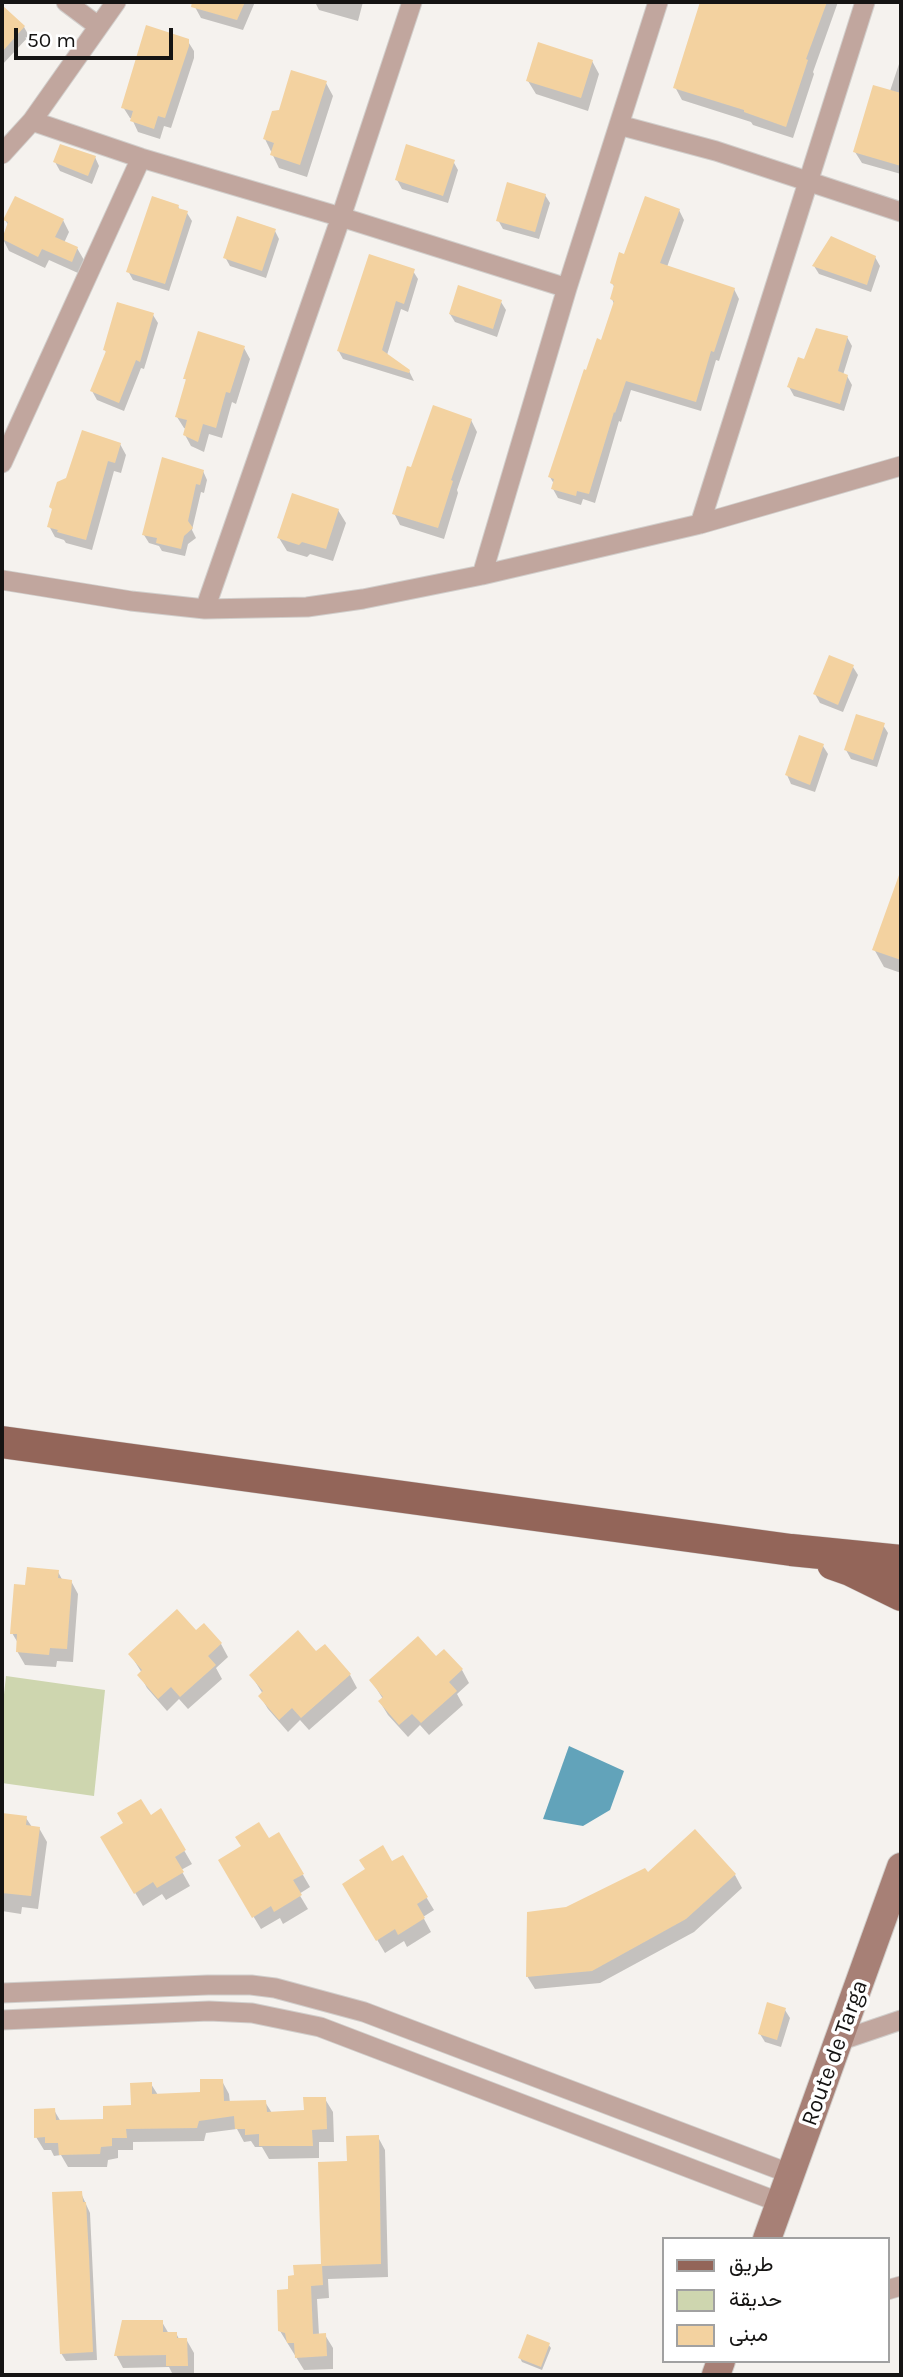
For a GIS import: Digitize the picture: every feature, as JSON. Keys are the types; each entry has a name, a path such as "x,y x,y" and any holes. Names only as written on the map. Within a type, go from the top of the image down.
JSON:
{"main road":[{"path":"2,1441 792,1550 901,1562"},
{"path":"792,1550 850,1570 901,1595"},
{"name":"Route de Targa","path":"768,2237 901,1867"}],"street":[{"path":"66,2 99,26"},
{"path":"2,154 32,121 117,2"},
{"path":"205,609 341,217 412,2"},
{"path":"481,575 566,288 658,2"},
{"path":"700,524 865,2"},
{"path":"32,121 141,158 566,288"},
{"path":"619,125 716,151 901,212"},
{"path":"2,463 141,158"},
{"path":"2,580 131,601 205,609 307,607 363,599 481,575 700,524 901,466"},
{"path":"2,1993 208,1984 275,1987 364,2012 792,2174"},
{"path":"2,2020 209,2011 252,2013 320,2027 781,2203"},
{"path":"839,2041 901,2020"}],"green space":[{"path":"6,1676 105,1690 94,1796 2,1783 2,1713"}],"water":[{"path":"569,1746 624,1771 610,1810 583,1826 543,1819"}],"building":[{"path":"192,2 245,2 237,20 191,7"},
{"path":"700,2 827,2 806,59 808,60 786,127 744,110 673,88"},
{"path":"2,5 25,26 2,52"},
{"path":"146,25 189,39 165,118 158,116 154,129 130,121 133,111 121,108"},
{"path":"538,42 593,60 581,98 526,81"},
{"path":"291,70 327,81 300,165 270,155 274,143 263,139 272,111 279,110"},
{"path":"873,85 901,93 901,166 853,152"},
{"path":"60,144 96,156 88,176 53,162"},
{"path":"406,144 455,160 443,196 395,180"},
{"path":"507,182 546,194 535,232 496,221"},
{"path":"15,196 64,219 55,237 78,247 72,262 42,249 38,257 2,239 8,222 3,220"},
{"path":"152,196 188,211 165,284 126,272"},
{"path":"645,196 680,209 660,263 735,288 714,352 711,351 696,402 626,381 589,494 577,491 576,496 551,489 554,479 548,477 584,369 586,370 597,338 601,340 614,301 610,299 614,285 610,283 619,252 624,254"},
{"path":"237,216 276,229 262,271 223,258"},
{"path":"831,236 876,256 867,285 812,266"},
{"path":"369,254 415,269 404,304 396,301 382,350 410,370 409,373 337,351"},
{"path":"458,285 502,300 493,329 449,314"},
{"path":"117,302 154,313 140,362 136,360 119,403 90,391 106,351 103,350"},
{"path":"816,328 848,336 838,371 848,375 840,404 787,387 798,357 804,359"},
{"path":"198,331 245,346 230,393 226,392 216,428 203,424 198,442 183,435 187,420 175,417"},
{"path":"433,405 472,419 438,528 392,514 407,466 411,467"},
{"path":"82,430 121,443 115,463 108,461 86,540 47,527 52,509 49,507 57,482 66,478"},
{"path":"162,457 204,470 200,485 196,484 188,521 193,528 184,536 181,549 156,543 157,538 142,535"},
{"path":"292,493 339,509 326,549 277,538"},
{"path":"829,655 854,665 838,705 813,694"},
{"path":"856,714 885,723 873,760 844,750"},
{"path":"799,735 824,744 810,785 785,775"},
{"path":"901,875 901,960 872,950"},
{"path":"27,1567 59,1570 58,1578 72,1580 67,1649 50,1648 49,1655 16,1652 17,1634 10,1634 14,1584 25,1585"},
{"path":"177,1609 196,1630 204,1623 222,1643 208,1656 216,1665 180,1697 171,1687 158,1699 137,1675 142,1670 128,1654"},
{"path":"298,1630 316,1651 325,1644 351,1674 301,1718 292,1708 279,1720 258,1696 263,1691 249,1675"},
{"path":"418,1636 436,1656 444,1649 463,1669 449,1682 457,1691 421,1723 412,1714 399,1725 378,1701 383,1697 369,1680"},
{"path":"141,1799 151,1815 161,1808 186,1850 175,1857 184,1872 157,1888 153,1882 134,1894 100,1837 123,1823 117,1813"},
{"path":"2,1813 27,1816 26,1825 40,1827 31,1896 2,1893"},
{"path":"259,1822 269,1838 279,1832 304,1874 293,1880 302,1895 274,1912 271,1906 252,1918 218,1860 241,1846 235,1837"},
{"path":"695,1829 736,1874 686,1919 592,1971 526,1977 527,1912 566,1907 645,1868 648,1872"},
{"path":"383,1845 392,1861 403,1855 428,1897 417,1904 425,1918 398,1935 395,1929 376,1941 342,1884 365,1869 359,1860"},
{"path":"767,2002 786,2008 777,2040 758,2034"},
{"path":"200,2079 223,2079 224,2101 266,2100 267,2112 304,2110 303,2097 326,2097 327,2129 312,2130 313,2146 259,2146 259,2134 245,2135 245,2129 235,2129 234,2116 199,2121 197,2128 126,2129 127,2138 112,2138 112,2146 101,2147 100,2154 59,2155 58,2143 45,2143 45,2137 34,2138 34,2109 55,2108 56,2120 103,2119 103,2106 131,2105 130,2083 152,2082 152,2094 200,2092"},
{"path":"379,2135 381,2264 322,2266 323,2285 311,2286 313,2334 326,2333 327,2356 295,2358 294,2343 287,2343 285,2333 278,2331 277,2290 288,2289 288,2276 294,2275 293,2265 321,2264 318,2162 347,2161 346,2136"},
{"path":"82,2191 83,2202 86,2202 93,2352 60,2354 52,2192"},
{"path":"122,2320 163,2320 163,2332 177,2332 177,2338 187,2338 188,2366 166,2366 166,2355 114,2356"},
{"path":"527,2334 550,2343 541,2367 518,2358"}]}
